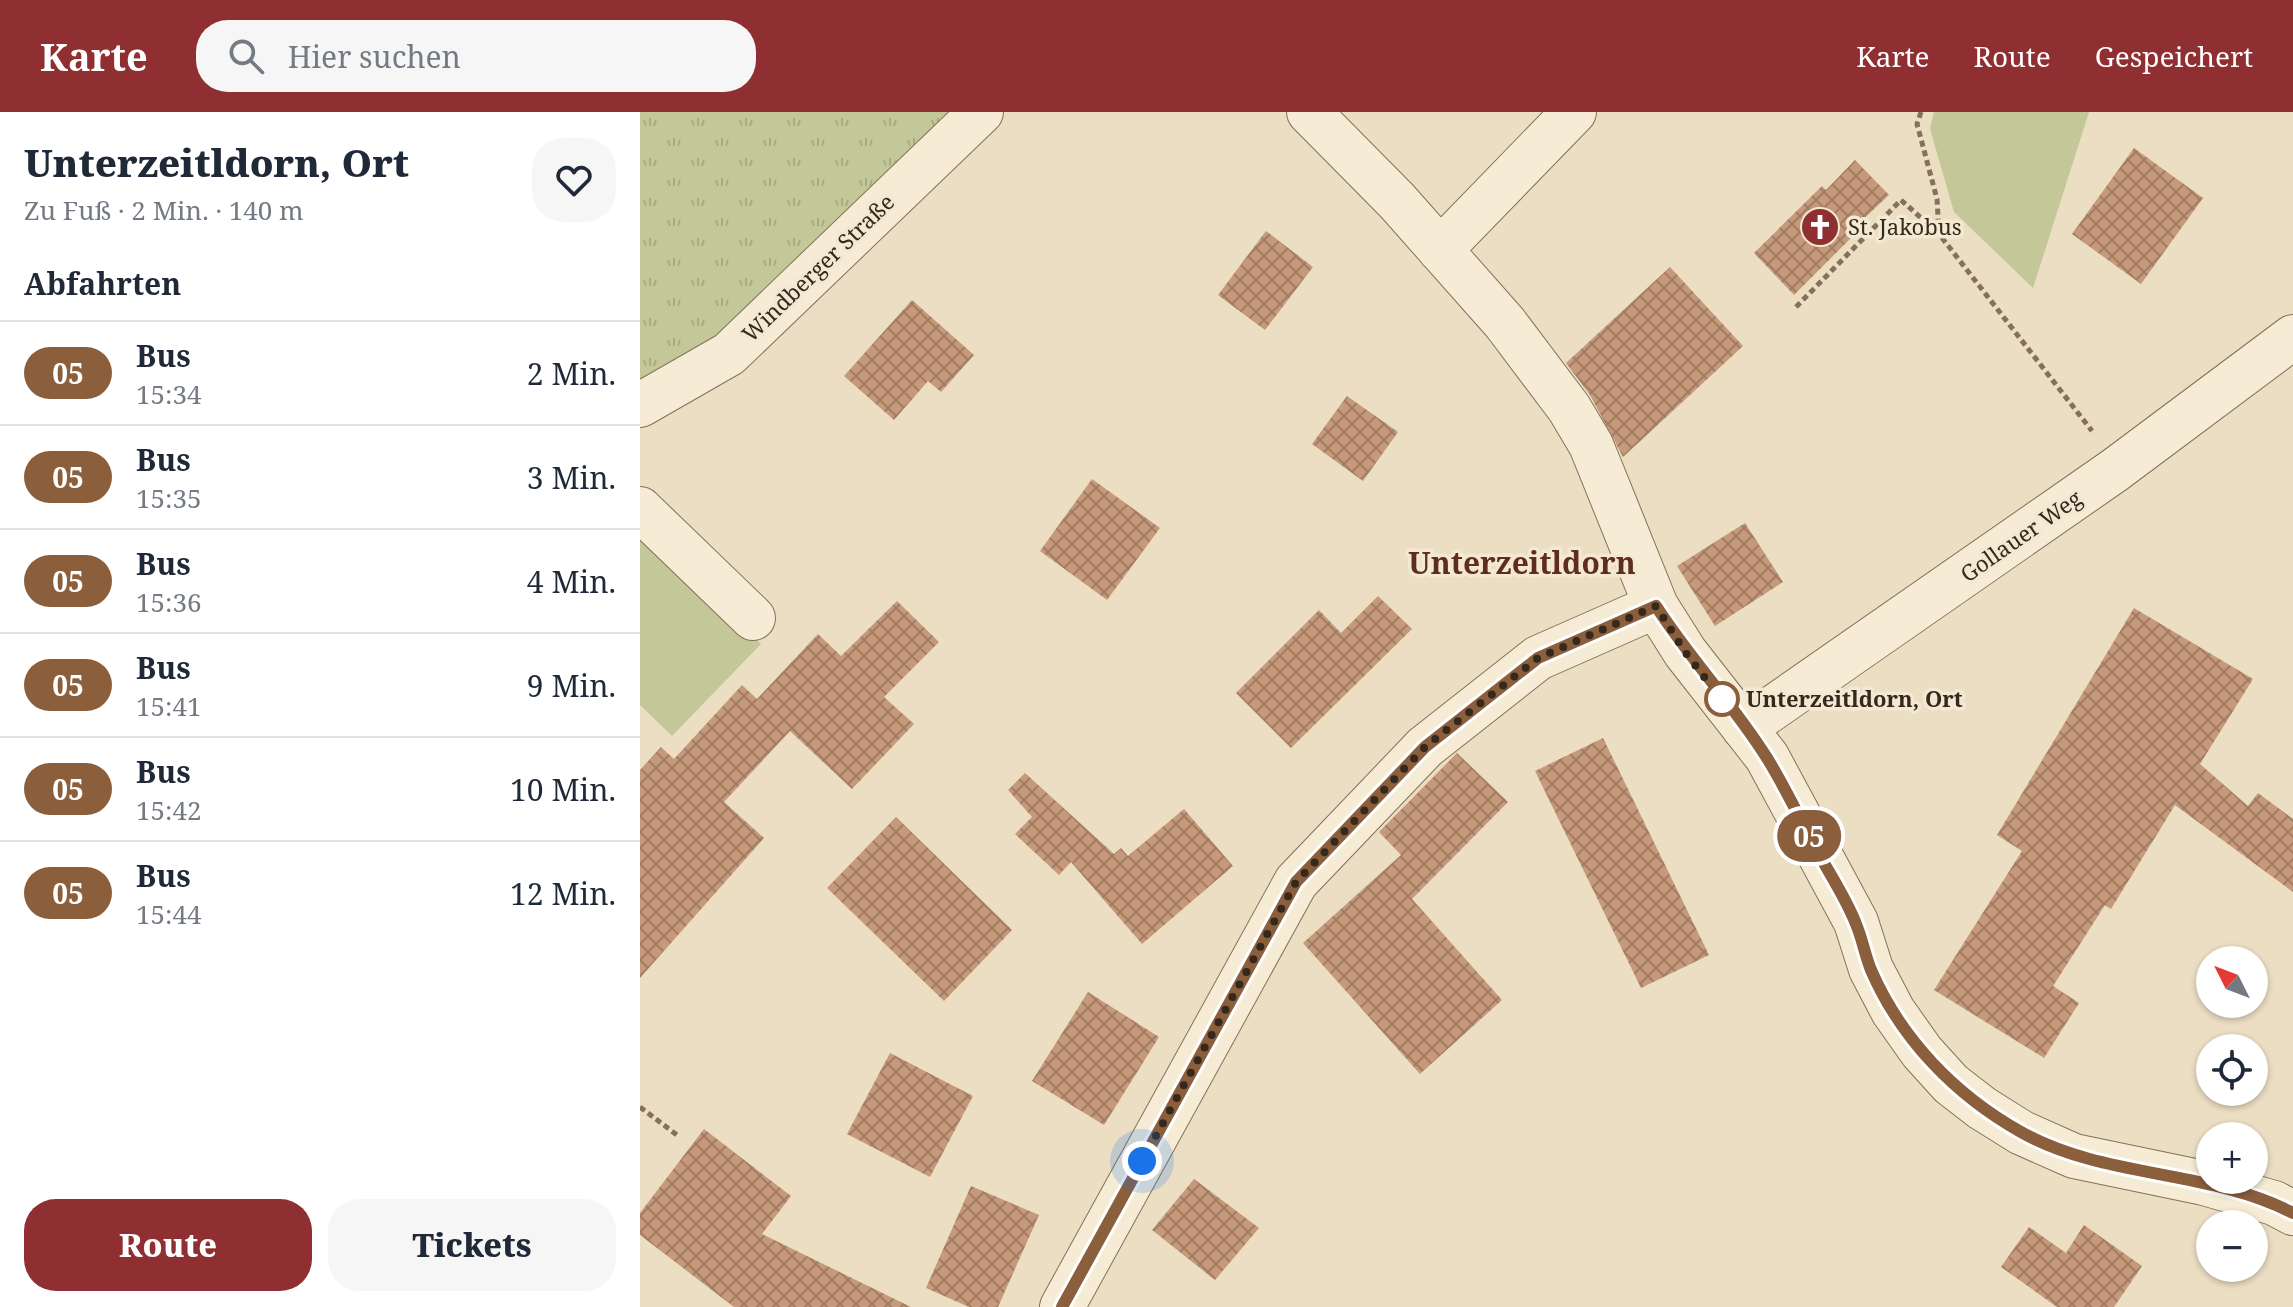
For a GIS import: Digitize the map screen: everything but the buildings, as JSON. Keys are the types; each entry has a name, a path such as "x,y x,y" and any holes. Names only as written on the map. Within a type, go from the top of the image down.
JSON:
{"street":[{"name":"Windberger Straße","path":"640,405 729,354 981,112"},
{"path":"1309,112 1505,323 1569,408 1591,445 1656,606 1685,652 1767,757 1856,922 1871,969 1893,1011 1922,1052 1951,1084 2022,1133 2074,1156 2204,1183 2274,1203 2293,1213"},
{"path":"1440,250 1574,112"},
{"name":"Gollauer Weg","path":"1744,728 2115,470 2293,337"},
{"path":"640,509 753,618"},
{"path":"1062,1307 1296,882 1425,747 1538,658 1656,606"}],"path":[{"path":"1921,112 1917,124 1937,199 1939,234"},
{"path":"1796,307 1901,200 1939,234 2080,412 2115,470"},
{"path":"640,1107 677,1135"}],"green space":[{"path":"640,112 965,112 722,338 640,384"},
{"path":"1934,112 2089,112 2033,288 1954,212 1930,129"},
{"path":"640,528 761,644 672,736 640,705"}],"bus line":[{"name":"05","path":"1062,1307 1296,882 1425,747 1538,658 1656,606 1685,652 1767,757 1856,922 1871,969 1893,1011 1922,1052 1951,1084 2022,1133 2074,1156 2204,1183 2274,1203 2293,1213"}],"place":[{"name":"St. Jakobus","path":"1820,227"},
{"name":"Unterzeitldorn, Ort","path":"1722,699"}],"district":[{"name":"Unterzeitldorn","path":"1522,564"}],"route":[{"path":"1142,1161 1296,882 1425,747 1538,658 1656,606 1685,652 1725,704 1722,699"}]}
